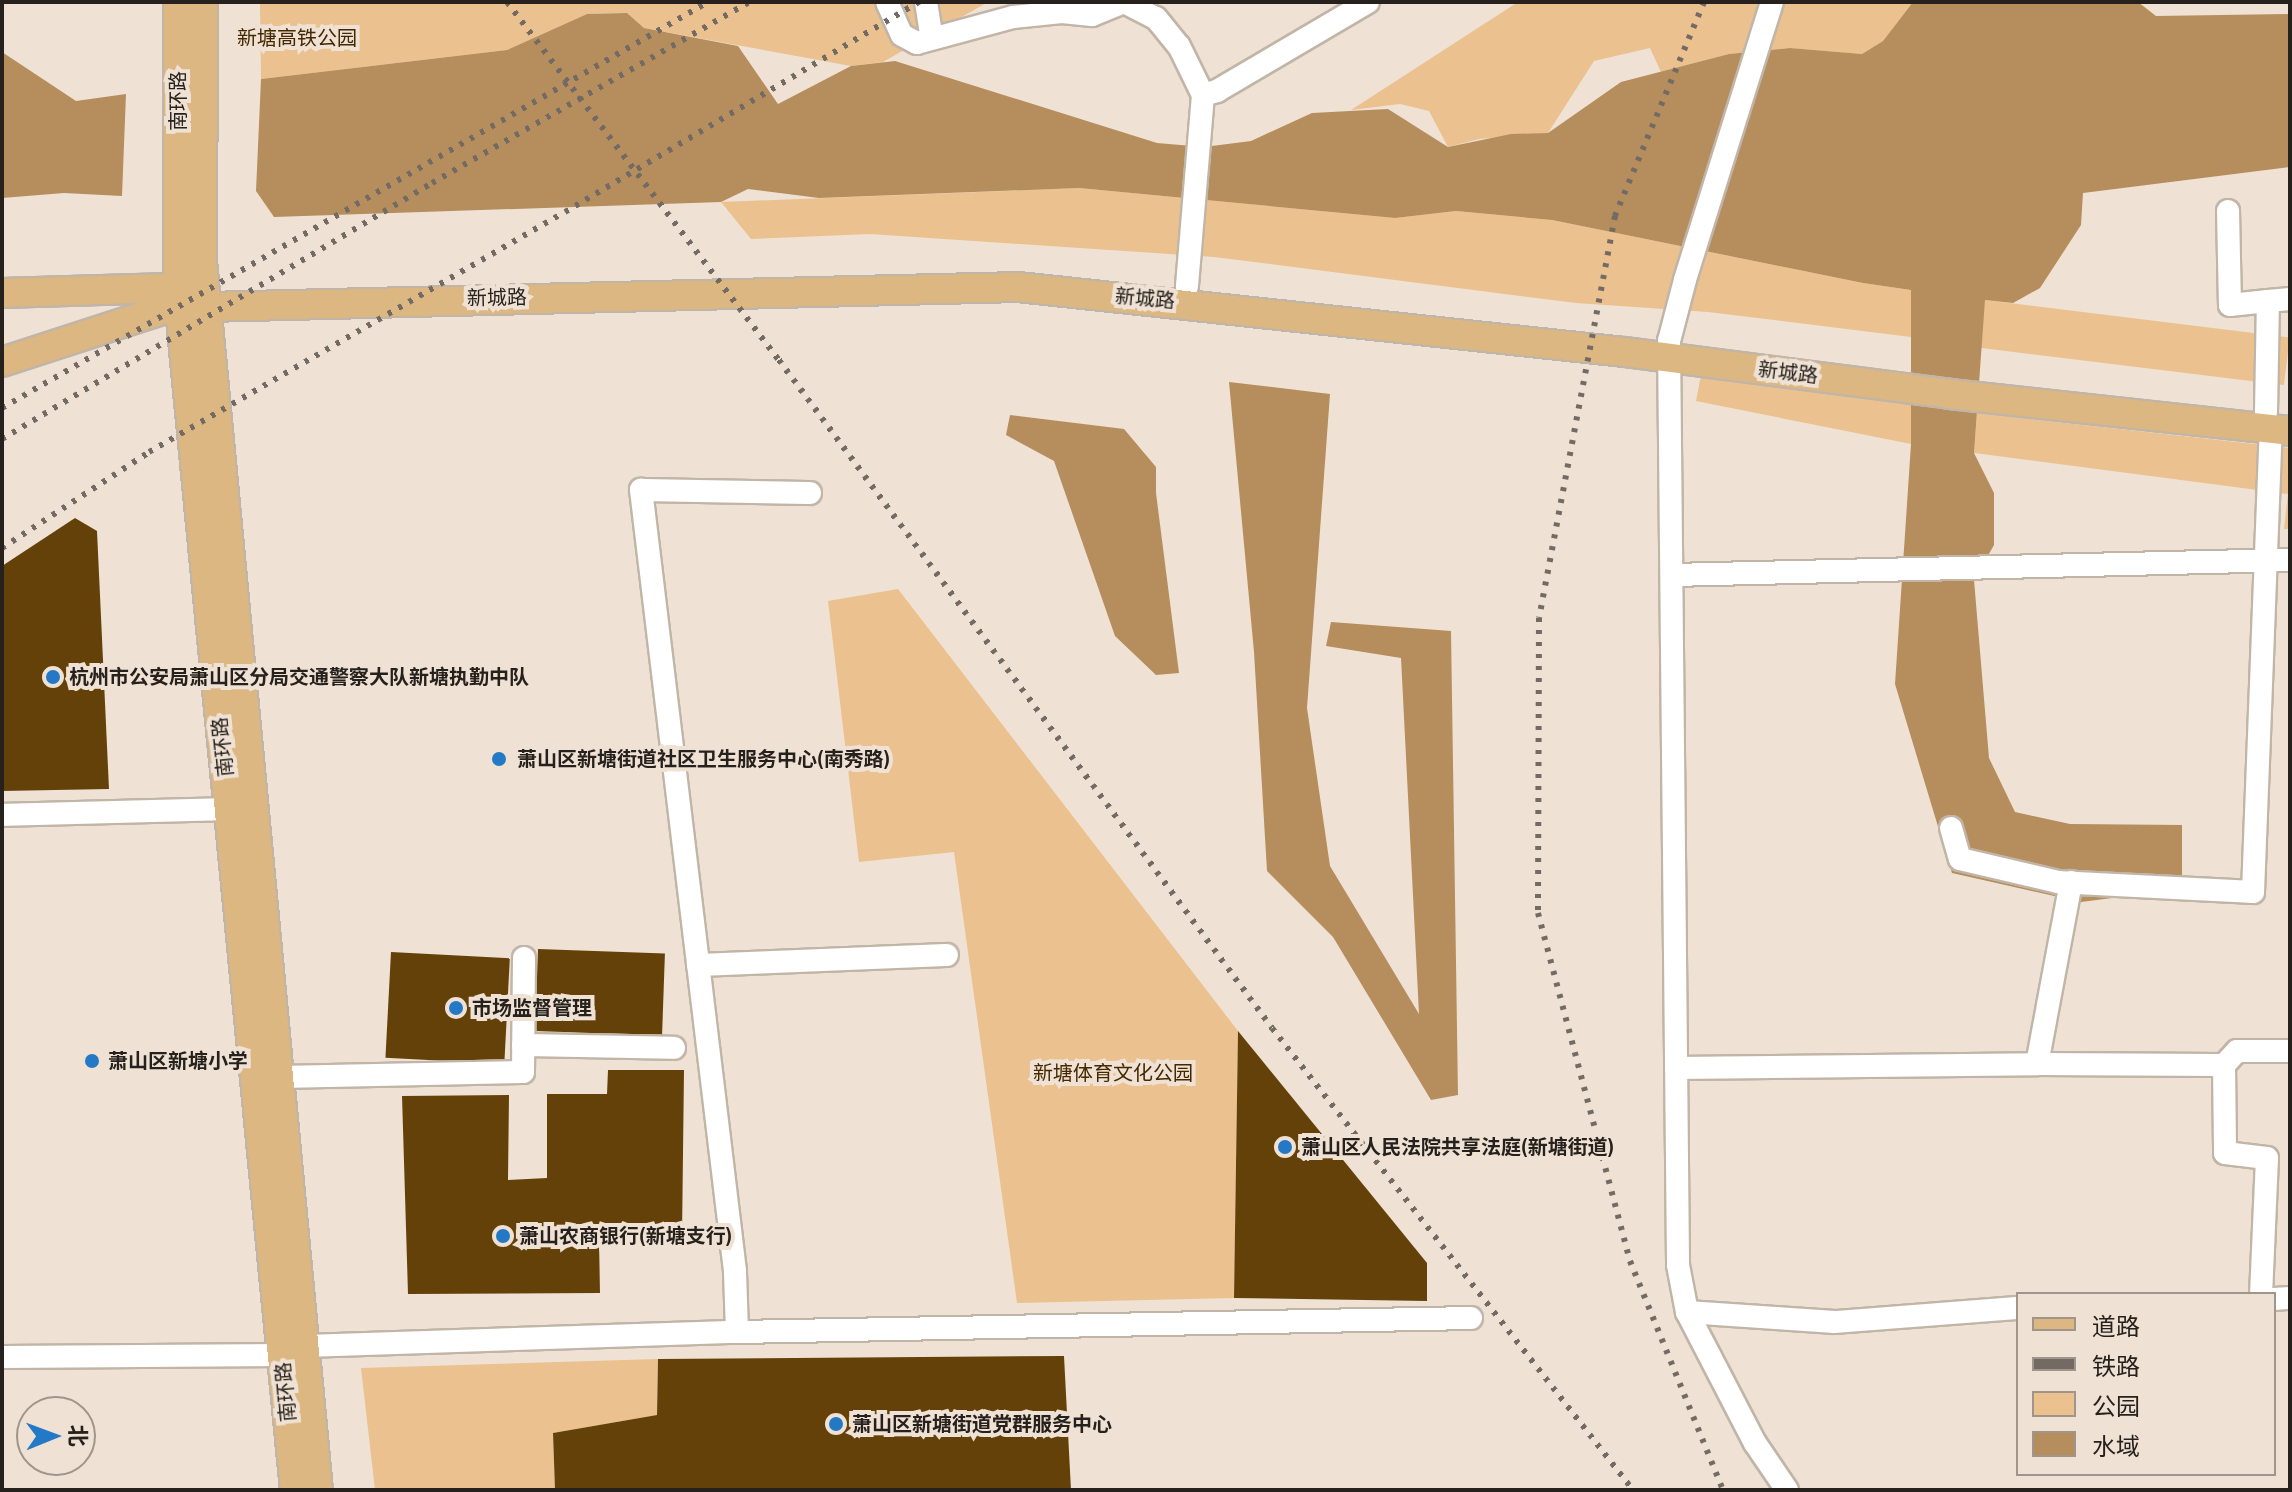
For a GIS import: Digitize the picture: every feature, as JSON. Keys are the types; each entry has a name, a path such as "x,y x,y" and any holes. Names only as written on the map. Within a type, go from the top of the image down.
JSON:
{"main road":[{"name":"南环路","path":"178,2 193,296 229,809 294,1351 318,1490"},
{"name":"南环路","path":"203,2 193,296 278,1077 294,1351 295,1490"},
{"name":"新城路","path":"2,362 193,296 1019,270 1187,286 1669,349"},
{"name":"新城路","path":"2,293 193,296 1018,287 1952,378 2279,421"}],"street":[{"path":"887,2 902,35 917,43 1012,10 1068,7 1092,15 1124,2 1156,18 1179,46 1203,95 1187,286"},
{"path":"926,2 932,38"},
{"path":"1203,95 1217,91 1368,2"},
{"path":"1772,2 1685,280 1669,349 1676,1068 1678,1265 1687,1312 1755,1443 1787,1490"},
{"path":"1951,828 1960,859 2071,882 2253,892 2279,560 2279,300 2230,305 2228,211"},
{"path":"737,1332 735,1271 641,490 810,493"},
{"path":"1672,575 2279,560"},
{"path":"2,815 229,809"},
{"path":"2037,1064 2071,882"},
{"path":"698,965 947,955"},
{"path":"278,1077 523,1072 524,958"},
{"path":"523,1045 674,1048"},
{"path":"2261,1292 2267,1158 2225,1153 2224,1065 2237,1051 2290,1051"},
{"path":"1676,1068 2224,1065"},
{"path":"1687,1312 1835,1322 2016,1308"},
{"path":"2,1357 294,1351 737,1332 1471,1318"}],"green space":[{"name":"新塘高铁公园","path":"260,2 988,2 883,62 851,66 644,28 627,13 587,14 507,50 261,79"},
{"path":"1518,2 1913,2 1883,41 1862,54 1790,48 1729,54 1661,72 1650,48 1594,61 1548,133 1479,139 1448,147 1429,111 1400,104 1351,110"},
{"path":"1079,188 1395,218 1456,211 1552,220 1911,290 1911,337 1708,312 1576,303 1214,257 870,234 751,239 721,202"},
{"path":"1985,300 2290,337 2284,385 1979,348"},
{"path":"1701,375 1911,404 1911,444 1696,401"},
{"path":"1977,413 2290,448 2290,529 2284,529 2288,494 1974,453"},
{"name":"新塘体育文化公园","path":"898,589 1238,1031 1234,1298 1017,1303 954,852 859,862 828,601"},
{"path":"658,1359 657,1415 553,1433 555,1490 375,1490 361,1368"}],"water":[{"path":"1913,2 2138,2 2156,16 2290,14 2290,167 2083,193 2081,225 2040,288 2013,303 1985,300 1974,453 1994,493 1994,545 1974,580 1989,758 2015,812 2070,824 2182,825 2182,889 2081,902 1952,873 1895,684 1911,444 1911,290 1552,220 1456,211 1395,218 1079,188 819,198 748,189 721,202 274,217 256,191 261,79 507,50 587,14 627,13 644,28 738,46 778,104 851,66 895,61 1157,143 1204,147 1251,141 1312,113 1388,109 1448,147 1511,134 1548,133 1621,82 1729,54 1790,48 1862,54 1883,41"},
{"path":"2,52 76,101 126,94 122,196 64,193 2,198"},
{"path":"1229,382 1330,394 1307,708 1330,866 1419,1014 1401,658 1326,646 1331,622 1451,631 1458,1095 1431,1100 1333,937 1267,871 1254,652"},
{"path":"1010,415 1124,429 1156,467 1156,493 1179,673 1156,675 1115,636 1054,461 1006,435"}],"building":[{"name":"杭州市公安局萧山区分局交通警察大队新塘执勤中队","path":"75,518 97,531 109,789 2,791 2,566"},
{"path":"538,949 665,953 662,1035 535,1031"},
{"name":"市场监督管理","path":"391,952 510,958 504,1064 385,1058"},
{"name":"萧山区人民法院共享法庭(新塘街道)","path":"1238,1031 1427,1263 1427,1301 1234,1298"},
{"name":"萧山农商银行(新塘支行)","path":"608,1070 684,1070 682,1237 599,1239 600,1293 408,1294 402,1096 509,1095 508,1180 547,1178 547,1094 607,1094"},
{"name":"萧山区新塘街道党群服务中心","path":"1064,1356 1071,1490 555,1490 553,1433 657,1415 658,1359"}],"railway":[{"path":"507,2 779,360 1272,1028 1633,1490"},
{"path":"2,408 708,2"},
{"path":"2,439 432,183 749,2"},
{"path":"2,548 149,452 565,212 919,2"},
{"path":"1704,2 1615,216 1539,618 1538,913 1630,1261 1723,1490"}],"place":[{"name":"杭州市公安局萧山区分局交通警察大队新塘执勤中队","path":"53,677"},
{"name":"萧山区新塘街道社区卫生服务中心(南秀路)","path":"499,759"},
{"name":"市场监督管理","path":"456,1008"},
{"name":"萧山区新塘小学","path":"92,1061"},
{"name":"萧山区人民法院共享法庭(新塘街道)","path":"1285,1147"},
{"name":"萧山农商银行(新塘支行)","path":"503,1236"},
{"name":"萧山区新塘街道党群服务中心","path":"836,1424"}]}
